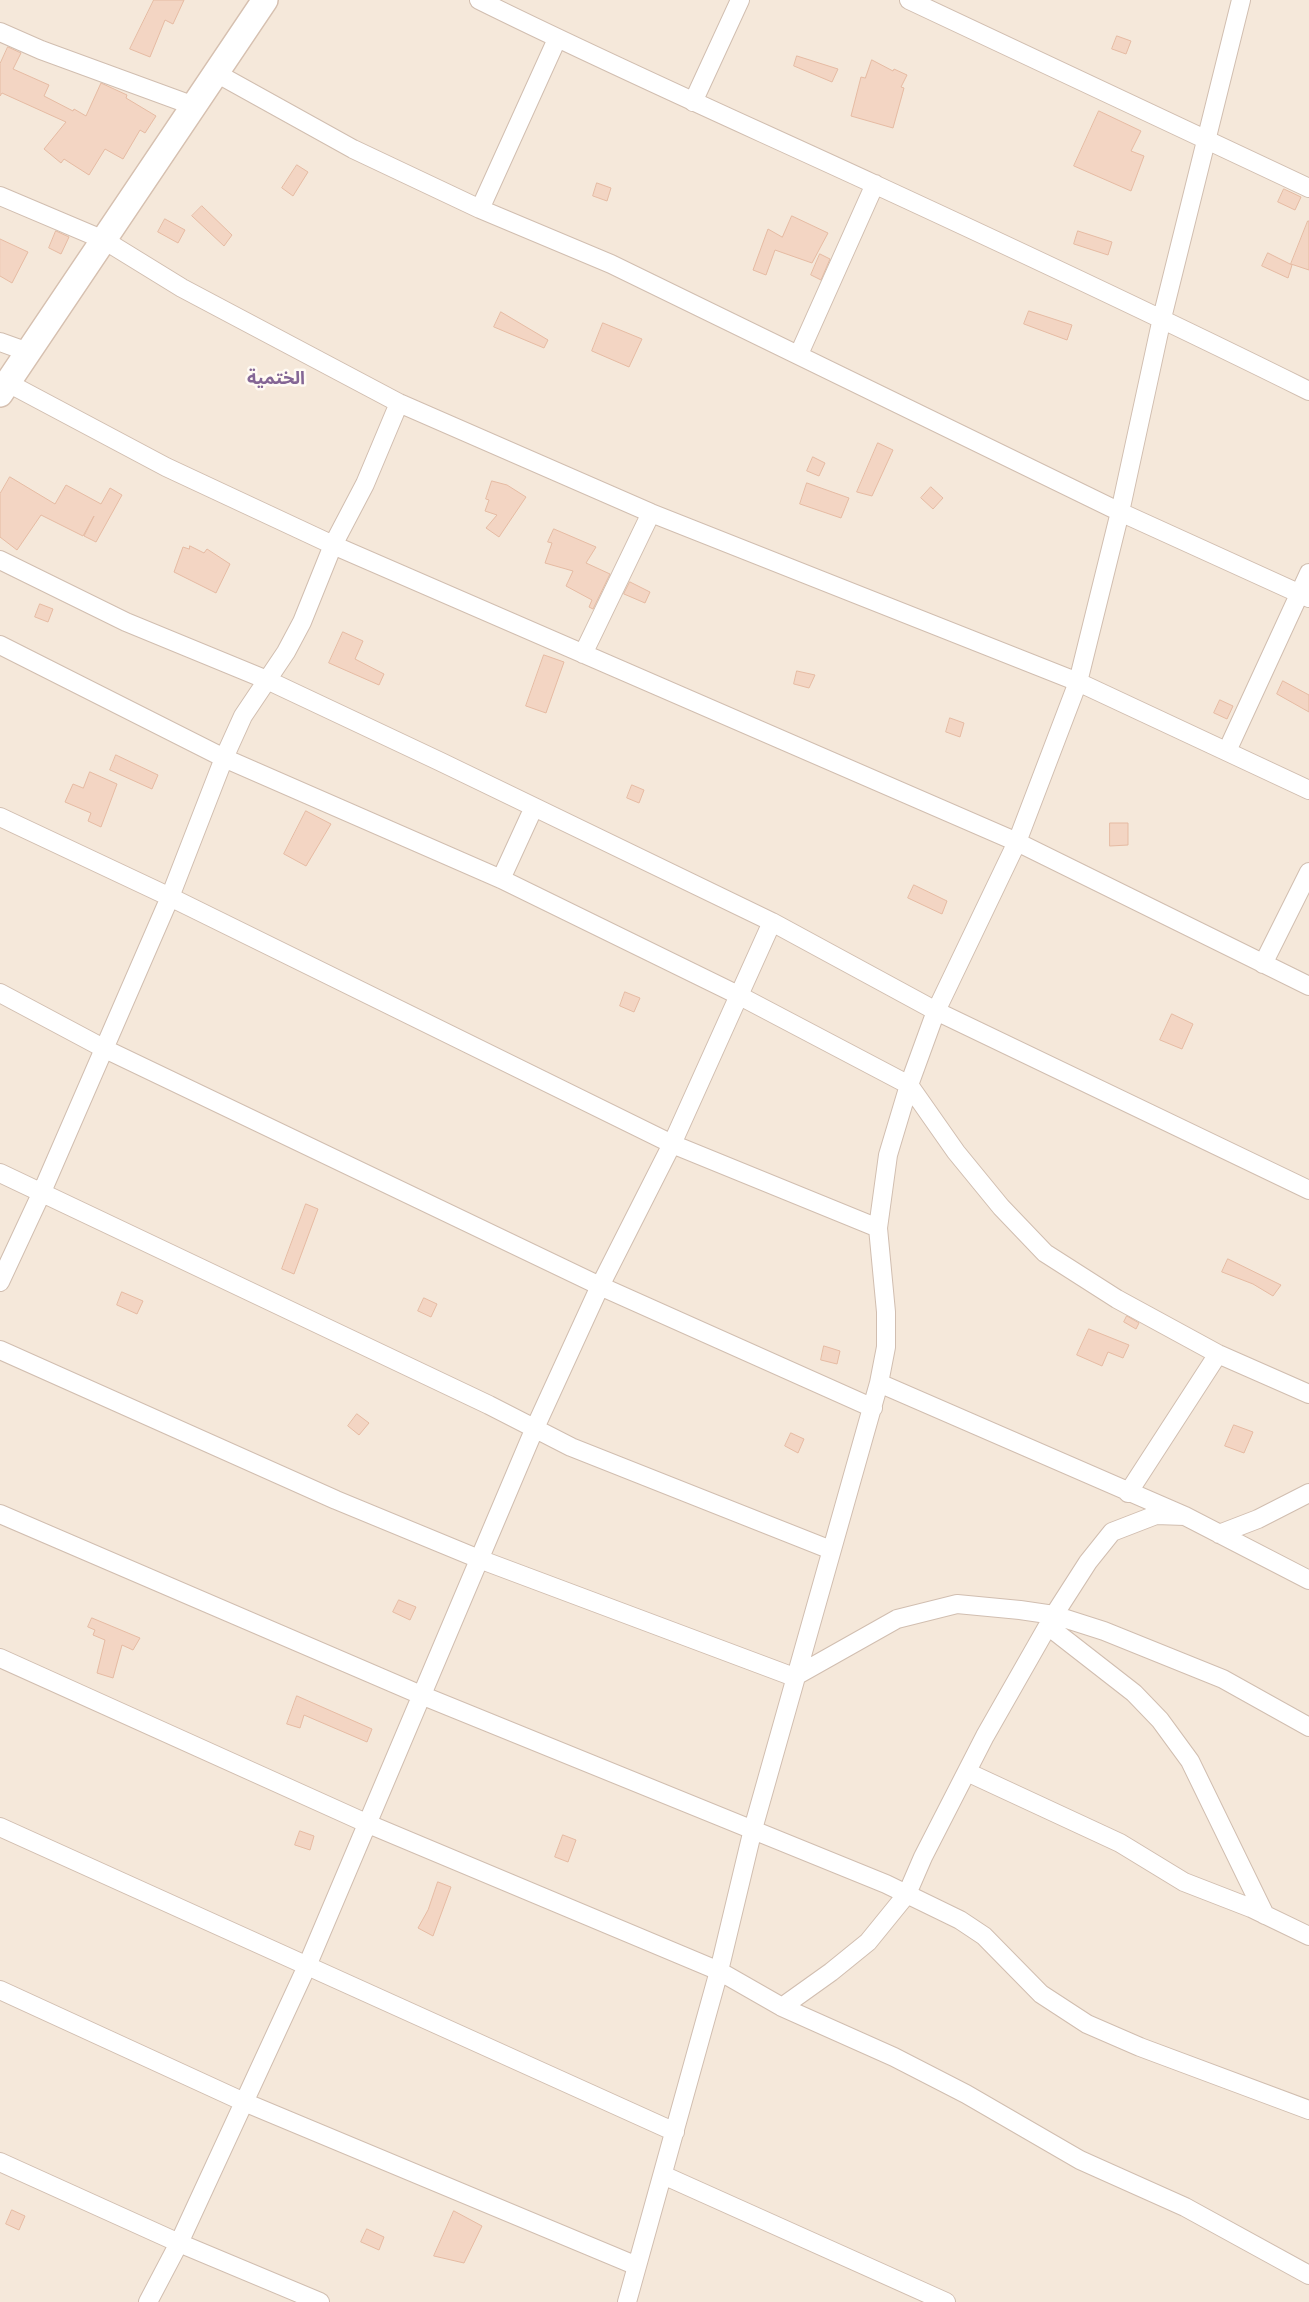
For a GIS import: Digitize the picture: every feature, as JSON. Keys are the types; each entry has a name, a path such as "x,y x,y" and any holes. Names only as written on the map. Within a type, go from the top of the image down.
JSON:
{"street":[{"path":"265,0 4,388 166,467 333,545 1017,842 1309,986"},
{"path":"479,0 557,39 1162,318 1309,391"},
{"path":"693,102 740,0"},
{"path":"909,0 1309,188"},
{"path":"628,2302 719,1971 753,1828 879,1383 886,1347 886,1312 878,1228 888,1155 909,1085 936,1010 1017,842 1078,682 1120,512 1162,318 1204,140 1241,0"},
{"path":"0,32 42,50 194,106"},
{"path":"480,209 557,39"},
{"path":"216,73 353,149 480,209 612,264 1120,512 1304,596"},
{"path":"798,354 874,184"},
{"path":"0,196 104,240 182,288 399,403 651,513 1078,682 1309,790"},
{"path":"0,342 28,352"},
{"path":"0,1282 105,1049 170,897 224,758 243,716 286,652 302,622 333,545 365,484 399,403"},
{"path":"583,654 651,513"},
{"path":"0,560 126,622 267,680 534,807 772,922 936,1010 1309,1190"},
{"path":"1227,751 1304,596 1309,573"},
{"path":"0,645 224,758 501,879 738,995 909,1085 956,1152 1001,1207 1045,1252 1116,1299 1218,1354 1309,1394"},
{"path":"501,879 534,807"},
{"path":"0,817 170,897 672,1144 878,1228"},
{"path":"1263,964 1309,872"},
{"path":"148,2302 179,2243 307,1966 534,1430 600,1286 672,1144 772,922"},
{"path":"0,993 105,1049 600,1286 873,1408"},
{"path":"0,1173 489,1404 534,1430 626,1470 831,1550"},
{"path":"0,1350 336,1500 479,1559 794,1678"},
{"path":"1128,1493 1218,1354"},
{"path":"879,1383 1128,1493 1185,1516 1309,1580"},
{"path":"1219,1534 1258,1519 1309,1493"},
{"path":"0,1514 421,1695 753,1828 907,1894 960,1920 984,1936 1041,1994 1086,2024 1140,2047 1309,2110"},
{"path":"782,2007 832,1972 868,1942 907,1894 923,1857 967,1772 1051,1621 1088,1562 1112,1532 1156,1515 1185,1516"},
{"path":"794,1678 897,1620 957,1604 1104,1631 1223,1679 1309,1727"},
{"path":"1051,1621 1134,1693 1160,1720 1190,1761 1265,1915"},
{"path":"0,1658 366,1823 719,1971 782,2007 894,2056 966,2094 1080,2160 1185,2207 1309,2275"},
{"path":"967,1772 1120,1843 1184,1882 1265,1915 1309,1936"},
{"path":"0,1828 675,2132"},
{"path":"0,1990 244,2102 637,2266"},
{"path":"0,2162 179,2243 320,2302"},
{"path":"662,2175 946,2302"}],"shaded area":[{"path":"0,0 1309,0 1309,2302 0,2302"}],"building":[{"path":"154,0 184,0 173,24 165,20 150,57 130,49"},
{"path":"1117,36 1131,41 1126,54 1112,49"},
{"path":"8,47 21,53 13,69 49,85 44,96 73,111 74,109 86,116 101,83 127,95 126,98 156,116 145,133 140,130 123,159 105,149 89,175 64,159 61,163 44,149 66,122 2,93 0,96 0,64"},
{"path":"797,56 838,69 832,82 794,66"},
{"path":"872,60 893,71 894,69 907,75 901,87 904,88 893,128 851,116 861,77 865,78"},
{"path":"1099,111 1141,131 1131,151 1144,156 1131,191 1074,166"},
{"path":"297,165 308,172 293,196 282,188"},
{"path":"597,183 611,188 607,201 593,196"},
{"path":"1284,189 1301,197 1295,210 1278,202"},
{"path":"202,206 232,235 224,246 192,216"},
{"path":"792,216 828,233 812,263 775,250 766,275 753,270 768,229 782,237"},
{"path":"165,219 185,230 178,243 158,232"},
{"path":"1309,221 1309,270 1291,264"},
{"path":"56,231 69,237 61,254 49,248"},
{"path":"1078,231 1112,242 1108,255 1074,244"},
{"path":"0,239 28,252 12,283 0,276"},
{"path":"1268,253 1292,265 1288,278 1262,266"},
{"path":"820,254 830,259 821,280 811,275"},
{"path":"1029,311 1072,325 1067,340 1024,324"},
{"path":"501,312 548,340 544,348 494,327"},
{"path":"603,323 642,339 629,367 592,351"},
{"path":"878,443 893,450 872,496 857,492"},
{"path":"813,457 825,463 819,476 807,471"},
{"path":"10,477 55,504 66,485 101,504 110,488 122,495 96,542 84,536 94,516 83,536 41,515 17,550 0,537 0,494"},
{"path":"492,481 507,485 526,497 499,537 486,528 497,515 485,511 489,500 486,499"},
{"path":"807,483 849,498 841,518 800,504"},
{"path":"931,487 943,498 933,509 921,498"},
{"path":"554,529 596,547 586,563 610,574 593,609 589,607 592,600 566,586 573,571 545,563 552,543 548,542"},
{"path":"190,546 204,553 207,549 230,564 216,593 174,572 183,547 189,549"},
{"path":"630,582 650,592 645,603 624,594"},
{"path":"40,604 53,609 48,622 35,617"},
{"path":"343,632 363,641 355,659 384,674 379,685 329,663"},
{"path":"544,655 564,662 546,713 526,706"},
{"path":"797,671 815,675 809,688 794,684"},
{"path":"1283,681 1309,695 1309,712 1277,694"},
{"path":"1220,700 1233,706 1227,719 1214,713"},
{"path":"950,718 964,723 960,737 946,732"},
{"path":"116,755 158,775 152,789 110,770"},
{"path":"90,772 117,784 101,827 88,821 91,813 65,802 73,784 83,788"},
{"path":"632,785 644,790 639,803 627,798"},
{"path":"306,811 331,824 306,866 284,854"},
{"path":"1110,823 1128,823 1128,845 1110,846"},
{"path":"914,885 947,901 942,914 908,898"},
{"path":"625,992 640,998 634,1012 620,1006"},
{"path":"1172,1014 1193,1024 1182,1049 1160,1040"},
{"path":"306,1204 318,1209 294,1274 282,1269"},
{"path":"1228,1259 1281,1285 1273,1296 1253,1284 1222,1272"},
{"path":"122,1292 143,1301 137,1314 117,1305"},
{"path":"424,1298 437,1304 431,1317 418,1311"},
{"path":"1127,1316 1139,1323 1136,1329 1124,1322"},
{"path":"1089,1329 1129,1345 1123,1358 1108,1352 1102,1366 1077,1355"},
{"path":"824,1346 840,1351 837,1364 821,1360"},
{"path":"357,1414 369,1423 359,1435 348,1426"},
{"path":"1234,1425 1253,1432 1244,1453 1225,1446"},
{"path":"791,1433 804,1439 798,1453 785,1446"},
{"path":"399,1600 416,1607 410,1620 393,1612"},
{"path":"92,1618 140,1638 133,1650 122,1645 113,1678 97,1673 105,1640 93,1635 95,1630 88,1627"},
{"path":"297,1696 372,1729 367,1742 304,1715 300,1728 287,1724"},
{"path":"300,1831 314,1836 310,1850 295,1845"},
{"path":"563,1835 576,1840 568,1862 555,1857"},
{"path":"438,1882 451,1887 433,1936 418,1928 428,1910"},
{"path":"12,2210 25,2216 19,2230 6,2224"},
{"path":"454,2211 482,2226 464,2263 434,2256"},
{"path":"367,2229 384,2237 379,2250 361,2242"}],"district":[{"name":"الختمية","path":"276,379"}]}
